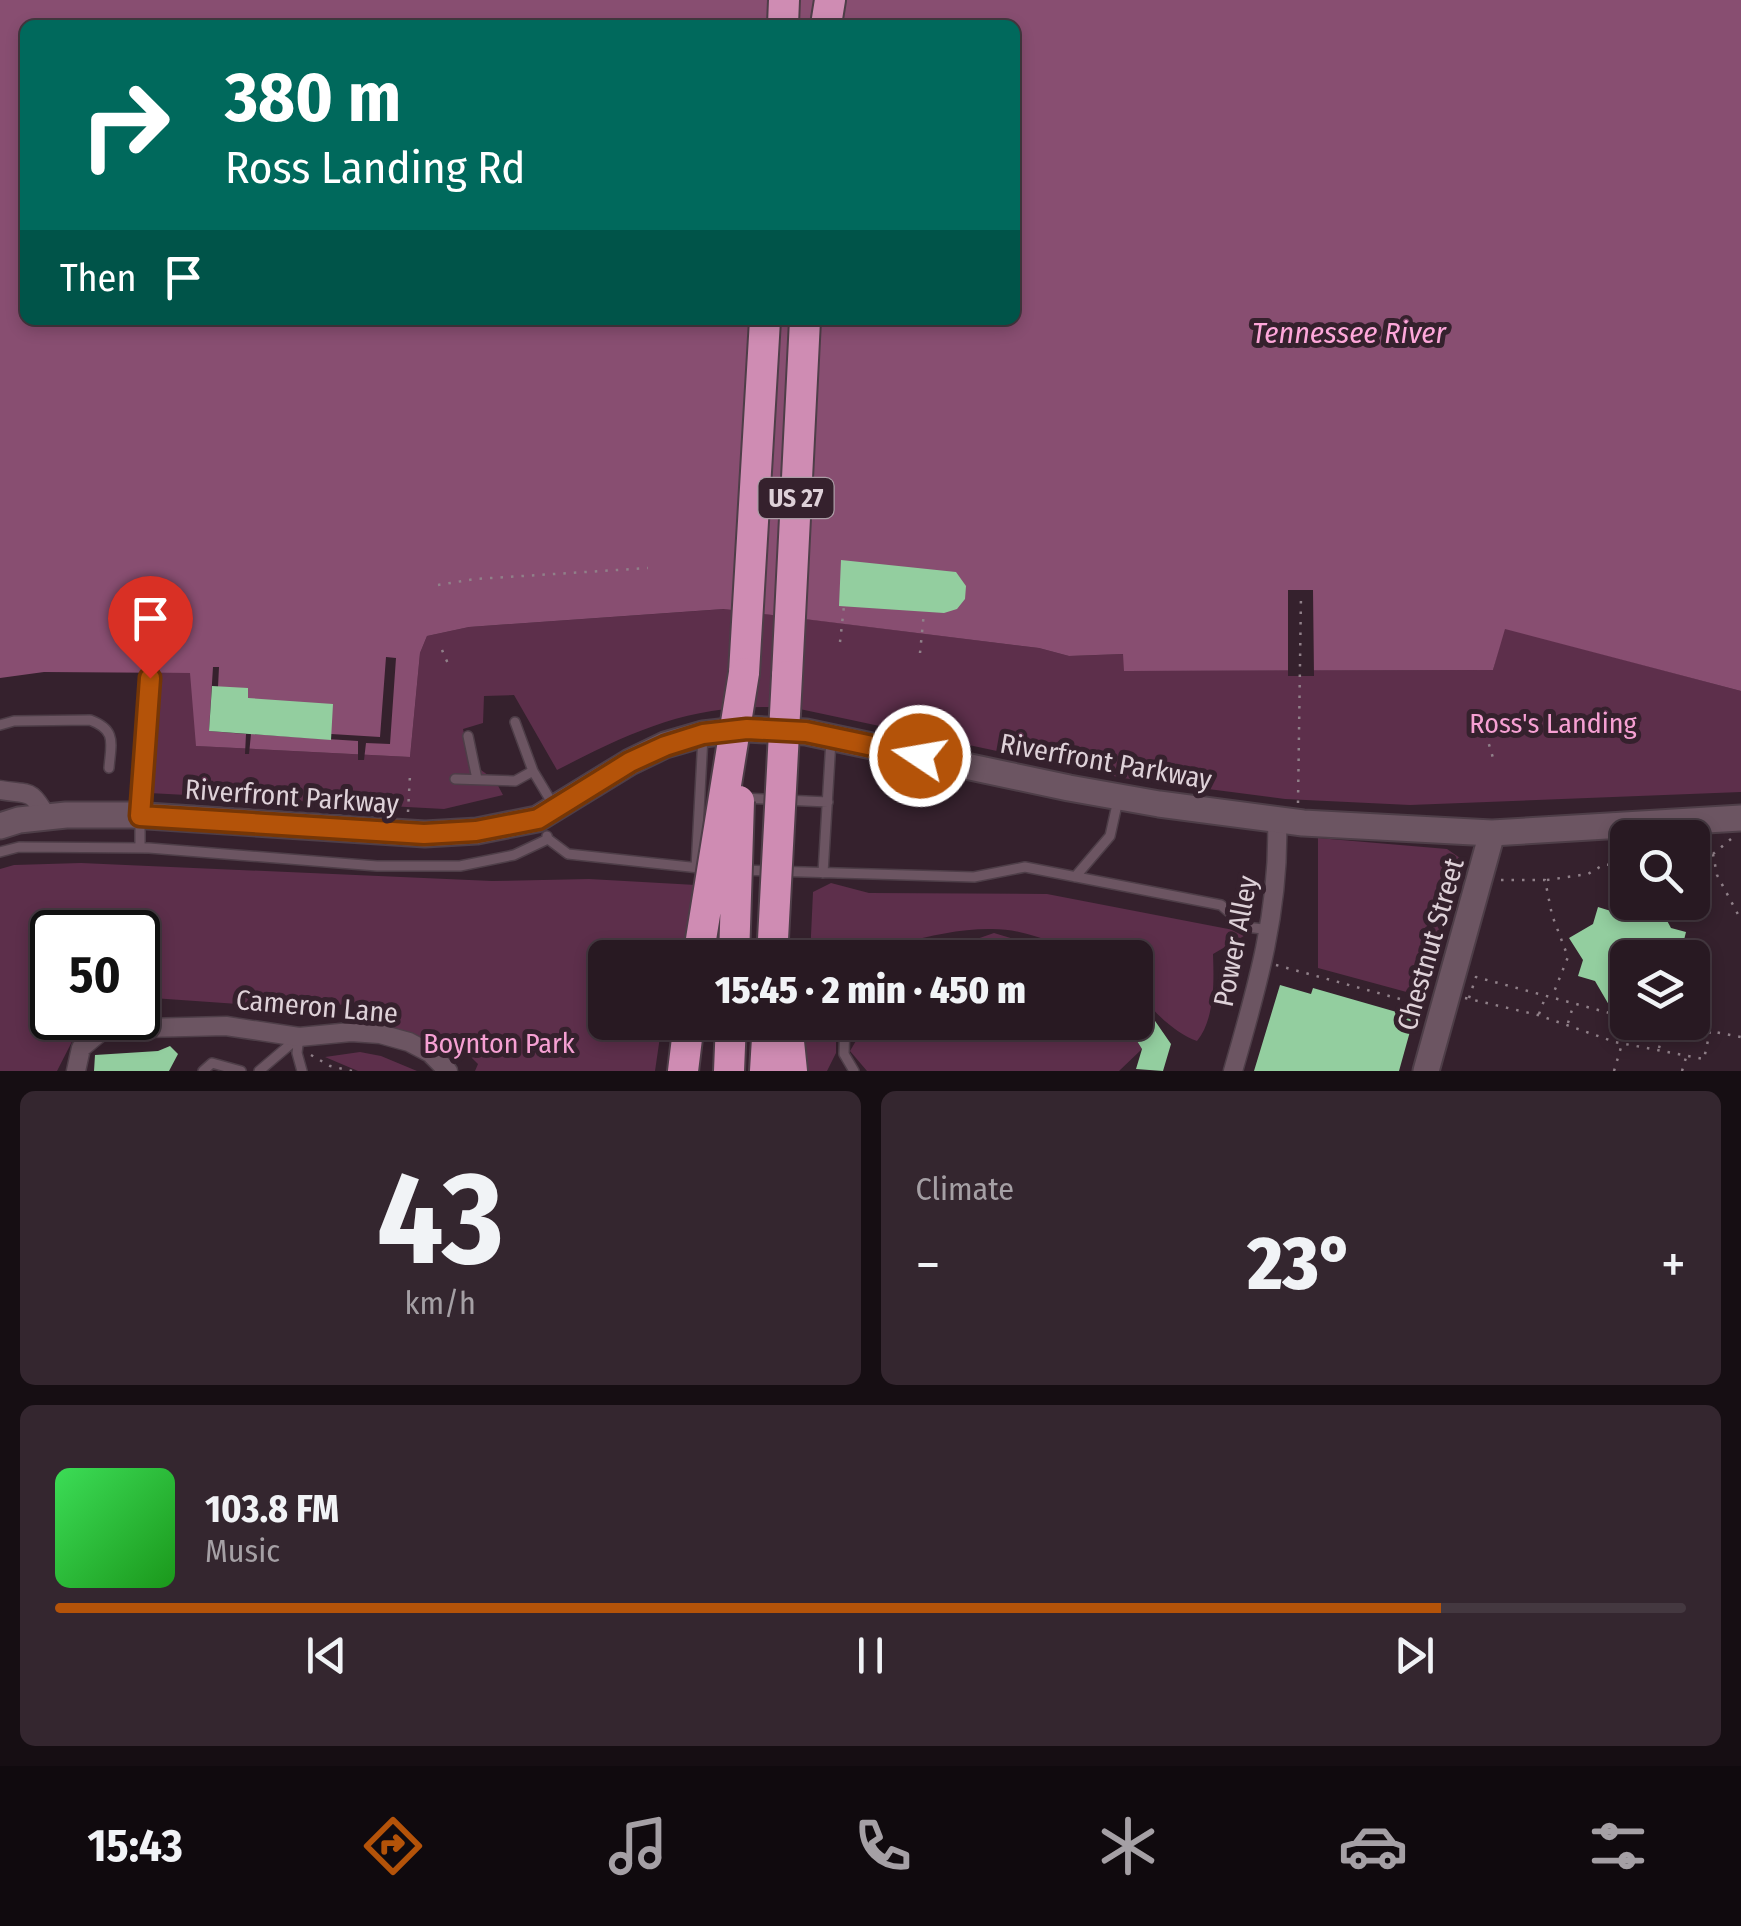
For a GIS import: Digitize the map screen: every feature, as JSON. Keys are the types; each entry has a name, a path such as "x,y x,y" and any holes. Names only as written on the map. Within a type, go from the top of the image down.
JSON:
{"highway":[{"name":"US 27","path":"735,940 744,673 765,325"},
{"name":"US 27","path":"773,940 806,325"},
{"path":"701,940 744,673"},
{"path":"787,676 788,940"},
{"path":"683,1071 687,1040"},
{"path":"729,1071 730,1040"},
{"path":"765,1071 767,1040"},
{"path":"789,1040 792,1071"}],"main road":[{"name":"Riverfront Parkway","path":"0,826 57,816 140,816 424,834 547,822 630,762 703,734 747,729 806,732 1118,797 1288,815 1492,833 1738,825"},
{"name":"Riverfront Parkway","path":"0,836 57,816"},
{"name":"Chestnut Street","path":"1426,1071 1459,1002 1492,833"}],"street":[{"path":"140,816 150,678"},
{"path":"0,790 30,792 57,816"},
{"name":"Power Alley","path":"1233,1071 1271,930 1277,868 1288,815"},
{"name":"Cameron Lane","path":"76,1071 82,1048 104,1029 226,1026 298,1037 351,1032 380,1034 430,1053 448,1071"}],"lane":[{"path":"0,724 44,720 99,723 112,738 109,768"},
{"path":"515,722 534,771 547,822 568,854 696,868 823,873 974,877 1025,867 1221,905 1246,927 1271,930"},
{"path":"696,868 703,734"},
{"path":"468,736 478,779"},
{"path":"823,873 832,737"},
{"path":"455,779 515,781 534,771"},
{"path":"700,796 828,802"},
{"path":"1075,877 1110,836 1118,797"},
{"path":"140,816 140,848"},
{"path":"0,852 19,847 140,848 378,866 460,866 514,855 547,822"},
{"path":"298,1037 296,1052 307,1068"},
{"path":"259,1071 298,1037"},
{"path":"845,1040 844,1054 854,1071"},
{"path":"204,1071 212,1063 241,1071"}],"path":[{"path":"438,585 648,568"},
{"path":"1288,815 1301,595"},
{"path":"840,642 844,606"},
{"path":"920,653 924,612"},
{"path":"442,650 450,666"},
{"path":"1483,724 1492,758"},
{"path":"408,819 410,775"},
{"path":"1738,825 1732,839 1712,854 1717,875 1741,920"},
{"path":"1501,880 1545,880 1588,874 1610,866"},
{"path":"1545,880 1552,915 1568,957 1552,997"},
{"path":"1264,962 1538,1015 1622,1043 1704,1060 1708,1040"},
{"path":"1459,1002 1476,977 1610,1013"},
{"path":"1538,1015 1545,996"},
{"path":"1568,1025 1574,1003"},
{"path":"1710,1032 1741,1037"},
{"path":"1658,1050 1661,1040"},
{"path":"1614,1071 1622,1043"},
{"path":"307,1068 311,1055 319,1049"},
{"path":"1682,1071 1687,1054"},
{"path":"311,1055 330,1066 352,1071"}],"green space":[{"name":"Ross's Landing","path":"725,609 1039,648 1069,656 1124,654 1125,671 1493,670 1504,628 1741,691 1741,792 1410,805 1285,799 1123,778 795,708 760,707 672,720 557,770 514,695 484,696 483,723 463,729 471,763 495,780 503,795 444,809 149,793 157,673 191,673 197,746 410,757 420,653 427,636 469,627"},
{"path":"1318,838 1447,849 1460,858 1425,997 1318,968"},
{"name":"Boynton Park","path":"81,863 492,881 589,879 696,885 685,940 588,940 588,1040 660,1040 655,1071 475,1071 478,1064 465,1051 458,1058 393,1027 396,1020 378,1004 266,1006 160,999 160,910 30,910 30,1040 73,1040 57,1071 0,1071 0,869"},
{"path":"831,883 869,893 1047,894 1249,933 1213,954 1210,1011 1197,1041 1153,1009 1153,940 1044,940 992,929 914,940 811,940 813,892"},
{"path":"994,933 1017,940 974,940"},
{"path":"802,1040 836,1040 836,1053 827,1071 807,1071"},
{"path":"856,1040 1136,1040 1142,1049 1119,1071 867,1071 850,1051"},
{"path":"360,1052 417,1071 358,1071 325,1057"}],"water":[{"name":"Tennessee River","path":"0,0 1741,0 1741,691 1505,629 1493,670 1124,671 1123,654 1069,656 1039,648 724,609 469,627 427,636 420,653 410,757 196,746 190,673 44,672 0,678"}],"pier":[{"path":"1288,590 1313,590 1314,676 1288,676"},
{"path":"386,657 396,658 390,744 366,743 364,760 358,760 358,741 251,734 249,754 245,754 246,734 209,731 213,667 219,667 216,727 380,737"}],"building":[{"path":"841,560 956,572 966,586 965,599 957,609 944,613 839,606"},
{"path":"212,686 248,688 248,698 333,704 331,740 209,731"},
{"path":"1598,907 1610,911 1610,920 1667,920 1671,928 1686,932 1684,940 1610,940 1610,1007 1595,981 1578,976 1583,960 1569,938 1593,924"},
{"path":"1280,985 1311,994 1313,988 1414,1017 1399,1071 1254,1071"},
{"path":"1153,1018 1171,1044 1163,1071 1136,1069 1142,1049 1136,1040 1153,1040"},
{"path":"170,1046 178,1054 169,1071 94,1071 95,1055 158,1051"}],"route":[{"path":"150,678 140,816 424,834 476,831 538,819 630,762 703,734 747,729 806,732 920,756"}]}
